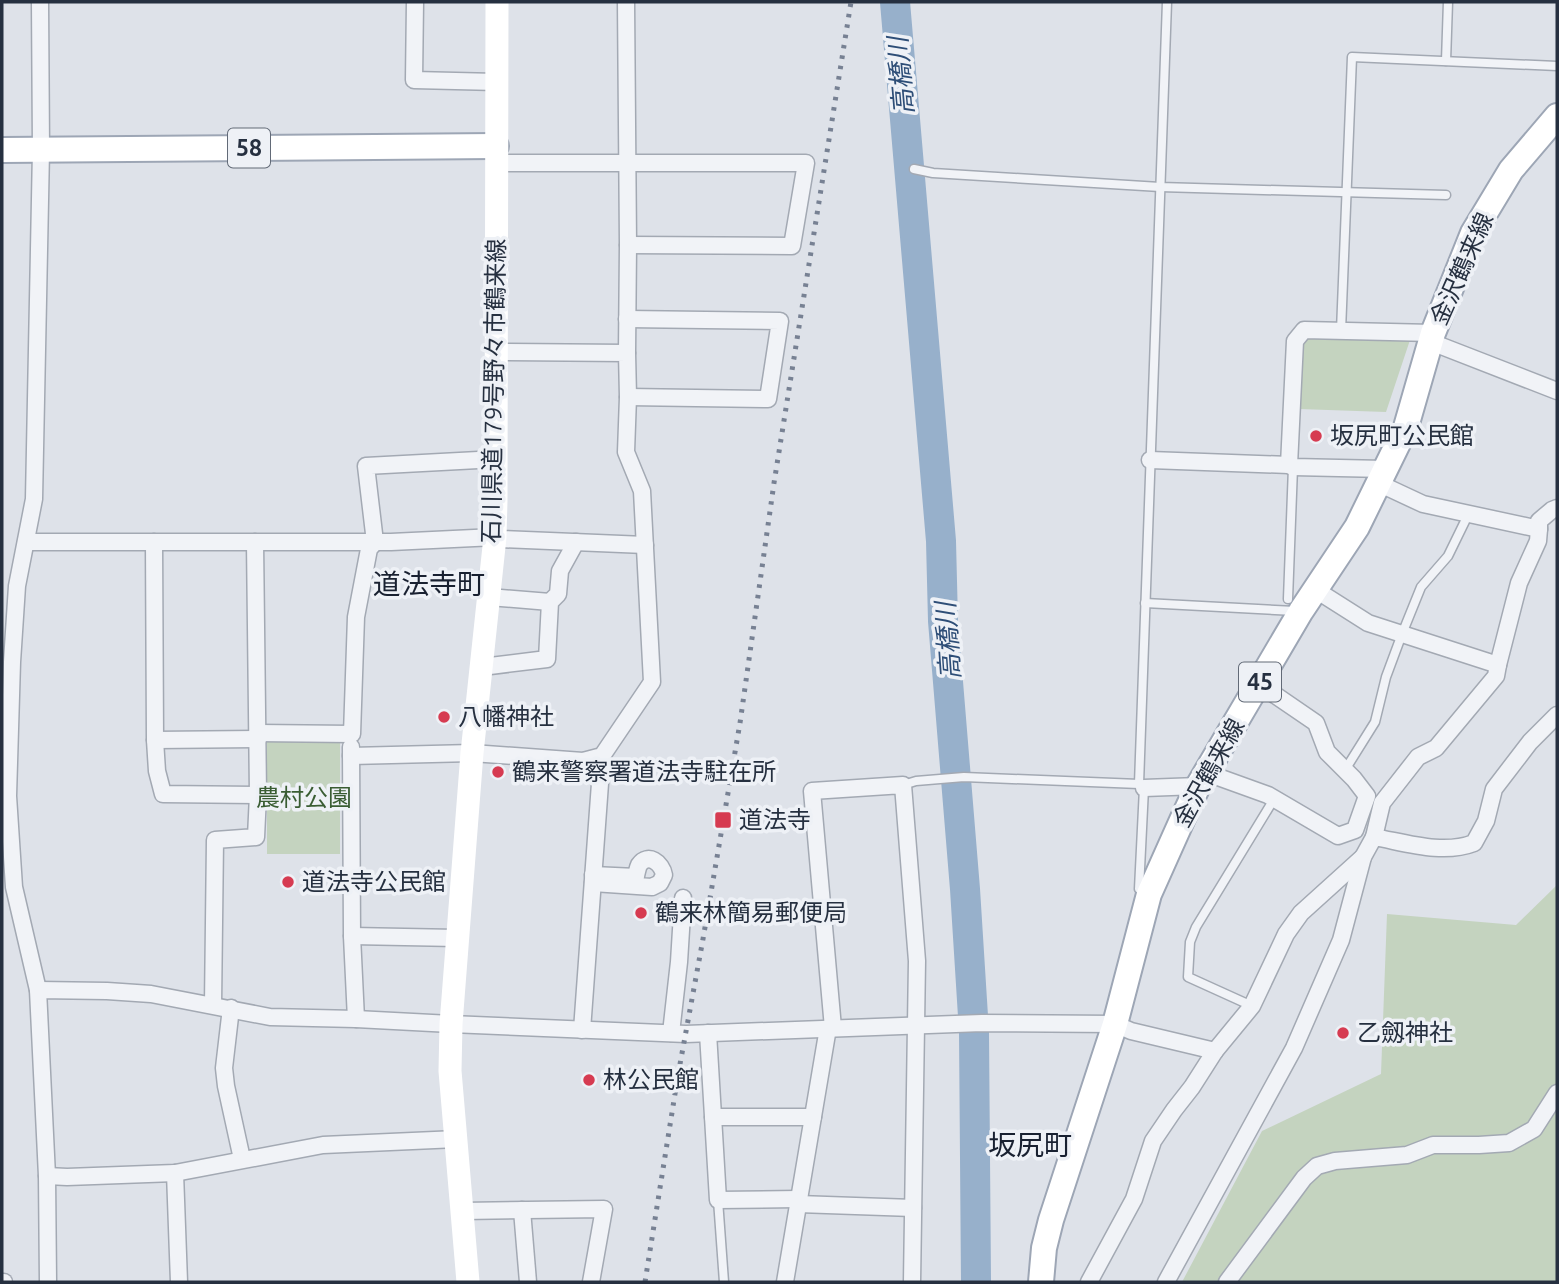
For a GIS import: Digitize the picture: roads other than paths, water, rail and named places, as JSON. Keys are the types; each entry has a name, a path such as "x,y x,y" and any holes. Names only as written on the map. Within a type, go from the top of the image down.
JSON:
{"main road":[{"name":"石川県道179号野々市鶴来線","path":"468,1282 450,1071 450,1024 472,753 495,537 497,2"},
{"name":"金沢鶴来線","path":"1041,1282 1044,1248 1051,1220 1115,1024 1149,894 1202,779 1259,684 1294,605 1316,590 1357,527 1382,476 1406,427 1432,338 1473,233 1511,170 1557,116"},
{"name":"58","path":"2,150 496,154"}],"street":[{"path":"40,2 41,150 34,499 17,586 5,796 14,887 38,990 47,1176 48,1282"},
{"path":"415,2 414,80 497,82"},
{"path":"582,1030 602,756 652,681 642,491 626,452 626,2"},
{"path":"496,154 627,163 806,163 792,246 628,245"},
{"path":"627,319 780,321 768,399 628,397"},
{"path":"1291,466 1295,341 1304,330 1432,338 1557,391"},
{"path":"496,352 627,353"},
{"path":"356,1018 352,936 351,756 356,618 369,549 375,542 366,466 496,459"},
{"path":"1150,460 1291,466 1382,476 1423,504 1539,529"},
{"path":"1166,1282 1294,1048 1341,940 1363,857 1374,837 1382,803 1418,757 1436,748 1496,676 1519,583 1538,541 1539,521 1552,509 1557,509"},
{"path":"26,542 375,542 495,537 645,545"},
{"path":"154,542 155,740 157,771 163,794 258,795"},
{"path":"213,1005 215,840 256,837 258,736 255,542"},
{"path":"482,667 547,659 550,602 558,594 560,571 576,542"},
{"path":"1316,590 1368,623 1498,665"},
{"path":"489,597 550,602"},
{"path":"1141,786 1202,779 1268,795 1338,836 1355,830 1367,796 1327,752 1316,723 1259,684"},
{"path":"1374,837 1442,849 1461,848 1475,843 1486,821 1494,789 1530,742 1557,715"},
{"path":"155,740 352,734"},
{"path":"351,756 472,753 583,761 602,756"},
{"path":"785,1282 831,1028 812,791 903,785 917,961 912,1282"},
{"path":"1089,1282 1134,1199 1153,1141 1215,1051 1252,1006 1286,934 1301,913 1363,857"},
{"path":"671,1033 679,962 682,898"},
{"path":"352,936 457,938"},
{"path":"38,990 151,994 270,1017 356,1018 671,1033 708,1034 973,1023 1115,1024 1131,1031 1215,1051"},
{"path":"231,1008 224,1068 242,1159"},
{"path":"708,1034 718,1200 913,1208"},
{"path":"1227,1282 1304,1178 1317,1166 1335,1161 1407,1155 1433,1145 1479,1146 1509,1143 1534,1129 1557,1093"},
{"path":"713,1117 813,1117"},
{"path":"47,1176 176,1173 323,1145 457,1139"},
{"path":"176,1173 179,1282"},
{"path":"463,1211 604,1209 591,1282"},
{"path":"522,1210 528,1282"}],"lane":[{"path":"1149,894 1139,888 1144,603 1167,2"},
{"path":"1446,61 1448,2"},
{"path":"1341,331 1352,57 1557,66"},
{"path":"914,169 933,173 1160,187 1446,195"},
{"path":"1144,603 1294,605 1291,466"},
{"path":"1345,770 1375,722 1386,677 1421,587 1448,556 1468,515"},
{"path":"903,785 916,781 960,778 1141,786"},
{"path":"1252,1006 1188,977 1190,942 1196,927 1274,799"},
{"path":"718,1200 724,1282"}],"waterway":[{"name":"高橋川","path":"895,2 941,541 943,621 965,889 974,1032 976,1282"}],"railway":[{"path":"645,1282 678,1075 740,723 774,483 851,2"}],"place":[{"name":"坂尻町公民館","path":"1316,436"},
{"name":"八幡神社","path":"444,717"},
{"name":"鶴来警察署道法寺駐在所","path":"498,772"},
{"name":"道法寺","path":"723,820"},
{"name":"道法寺公民館","path":"288,882"},
{"name":"鶴来林簡易郵便局","path":"641,913"},
{"name":"乙劔神社","path":"1343,1033"},
{"name":"林公民館","path":"589,1080"}],"district":[{"name":"道法寺町","path":"429,584"},
{"name":"坂尻町","path":"1030,1145"}],"park label":[{"name":"農村公園","path":"304,798"}]}
